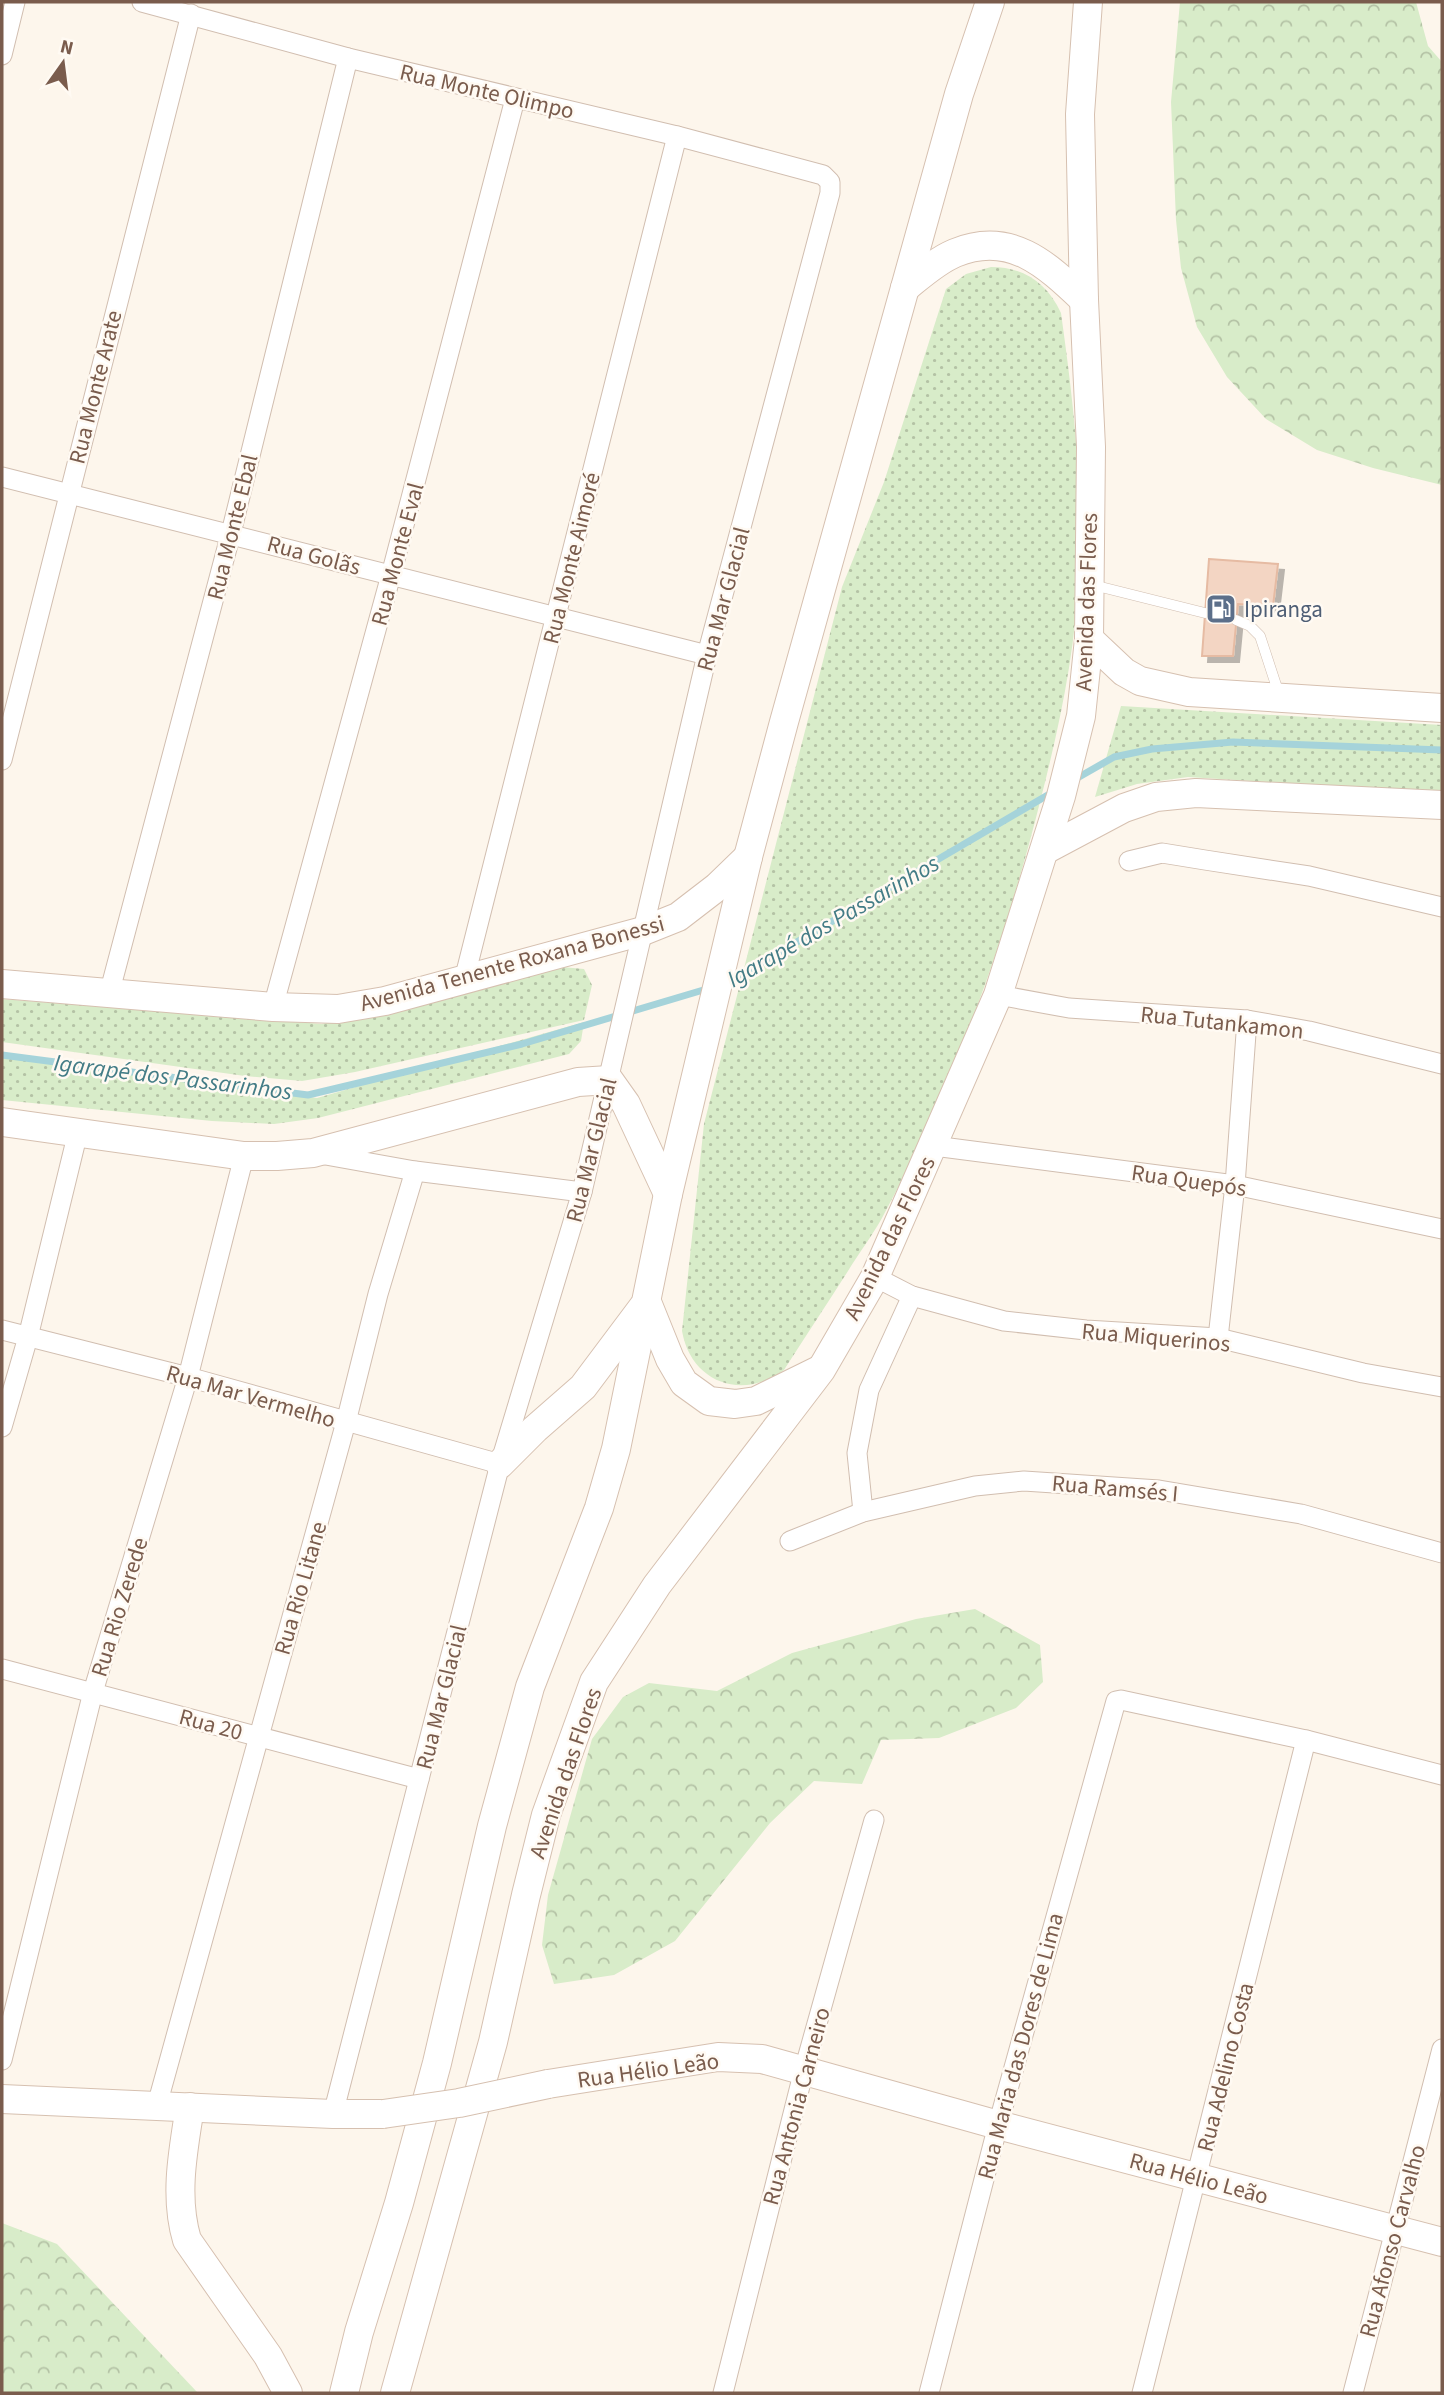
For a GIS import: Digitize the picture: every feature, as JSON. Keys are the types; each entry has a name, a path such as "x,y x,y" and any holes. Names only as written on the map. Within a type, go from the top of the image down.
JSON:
{"main road":[{"path":"344,2393 359,2332 399,2203 437,2063 492,1826 530,1687 599,1508 616,1449 668,1194 748,857 959,94 990,2"},
{"name":"Avenida das Flores","path":"396,2393 493,2042 547,1815 594,1682 657,1585 821,1370 874,1276 999,995 1061,796 1081,716 1089,639 1091,447 1084,300 1080,114 1088,2"},
{"path":"905,288 955,253 993,245 1007,246 1051,268 1084,300"},
{"path":"1089,639 1124,672 1140,681 1189,692 1442,708"},
{"path":"1045,850 1124,808 1156,797 1196,793 1442,805"},
{"name":"Avenida Tenente Roxana Bonessi","path":"2,984 272,1007 338,1009 385,1001 643,931 678,917 717,887 748,857"},
{"path":"2,1122 244,1156 277,1156 313,1153 578,1082 609,1080 626,1104 668,1194"},
{"path":"500,1464 583,1387 647,1302"},
{"path":"647,1302 670,1359 684,1383 709,1401 735,1404 757,1401 821,1370"},
{"name":"Rua Hélio Leão","path":"2,2099 383,2114 718,2057 762,2059 998,2125 1442,2242"},
{"path":"191,2107 183,2155 181,2191 181,2219 187,2240 268,2356 288,2393"}],"street":[{"path":"2,55 15,2"},
{"name":"Rua Monte Olimpo","path":"142,2 348,58 677,136 823,175 830,182"},
{"name":"Rua Monte Arate","path":"2,760 191,14"},
{"name":"Rua Monte Ebal","path":"109,994 231,533 348,58"},
{"name":"Rua Monte Eval","path":"272,1007 391,575 515,99"},
{"name":"Rua Monte Aimoré","path":"464,980 677,136"},
{"name":"Rua Mar Glacial","path":"333,2114 500,1464 582,1192 708,654 830,193 830,182"},
{"name":"Rua Golãs","path":"2,477 708,654"},
{"path":"1129,861 1162,853 1309,876 1442,906"},
{"name":"Rua Tutankamon","path":"999,995 1069,1008 1247,1020 1310,1031 1442,1064"},
{"path":"1218,1338 1235,1185 1247,1020"},
{"path":"2,1427 78,1132"},
{"name":"Rua Quepós","path":"934,1146 1235,1185 1442,1229"},
{"path":"313,1153 415,1171 582,1192"},
{"name":"Rua Rio Zerede","path":"2,2060 93,1692 188,1377 244,1156"},
{"name":"Rua Rio Litane","path":"157,2105 415,1171"},
{"name":"Rua Miquerinos","path":"874,1276 912,1296 1004,1321 1048,1327 1218,1338 1363,1373 1442,1387"},
{"path":"863,1512 857,1453 869,1390 912,1296"},
{"name":"Rua Mar Vermelho","path":"2,1330 188,1377 500,1464"},
{"name":"Rua Ramsés I","path":"790,1541 863,1512 975,1486 1024,1481 1159,1490 1301,1514 1442,1553"},
{"name":"Rua 20","path":"2,1669 419,1779"},
{"name":"Rua Maria das Dores de Lima","path":"929,2393 998,2125 1116,1701 1306,1740"},
{"path":"1306,1740 1442,1775"},
{"name":"Rua Adelino Costa","path":"1142,2393 1306,1740"},
{"name":"Rua Antonia Carneiro","path":"723,2393 804,2070 874,1820"},
{"name":"Rua Afonso Carvalho","path":"1353,2393 1442,2049"}],"lane":[{"path":"1090,584 1205,612"},
{"path":"1237,620 1250,626 1260,636 1280,698"}],"green space":[{"path":"1180,2 1416,2 1428,46 1442,62 1442,485 1373,468 1317,450 1266,419 1227,377 1197,327 1181,268 1176,220 1171,102"},
{"path":"991,267 1024,274 1049,293 1061,313 1069,377 1078,474 1079,571 1071,657 1048,770 1011,906 975,1013 932,1118 882,1218 784,1370 752,1384 721,1382 707,1374 696,1363 687,1349 682,1331 704,1124 842,587 884,482 946,289 966,274"},
{"path":"1121,706 1442,725 1442,793 1188,777 1137,784 1095,797"},
{"path":"562,967 584,969 592,985 584,1020 355,1072 302,1081 245,1076 2,1042 2,999 322,1024"},
{"path":"584,1022 581,1041 569,1054 318,1118 274,1124 212,1121 2,1100 2,1057 65,1063 317,1098"},
{"path":"975,1609 1040,1645 1043,1682 1016,1708 939,1738 881,1740 862,1784 814,1781 770,1823 675,1941 614,1975 554,1984 542,1945 548,1895 592,1739 623,1697 649,1683 717,1691 792,1653 916,1619"},
{"path":"2,2223 57,2244 198,2393 2,2393"}],"building":[{"name":"Ipiranga","path":"1209,559 1278,564 1273,606 1238,604 1233,656 1202,656"}],"waterway":[{"name":"Igarapé dos Passarinhos","path":"1072,781 1114,757 1152,749 1233,742 1442,750"},
{"name":"Igarapé dos Passarinhos","path":"725,984 1053,792"},
{"name":"Igarapé dos Passarinhos","path":"2,1055 308,1095 522,1044 710,988"}],"place":[{"name":"Ipiranga","path":"1221,609"}]}
